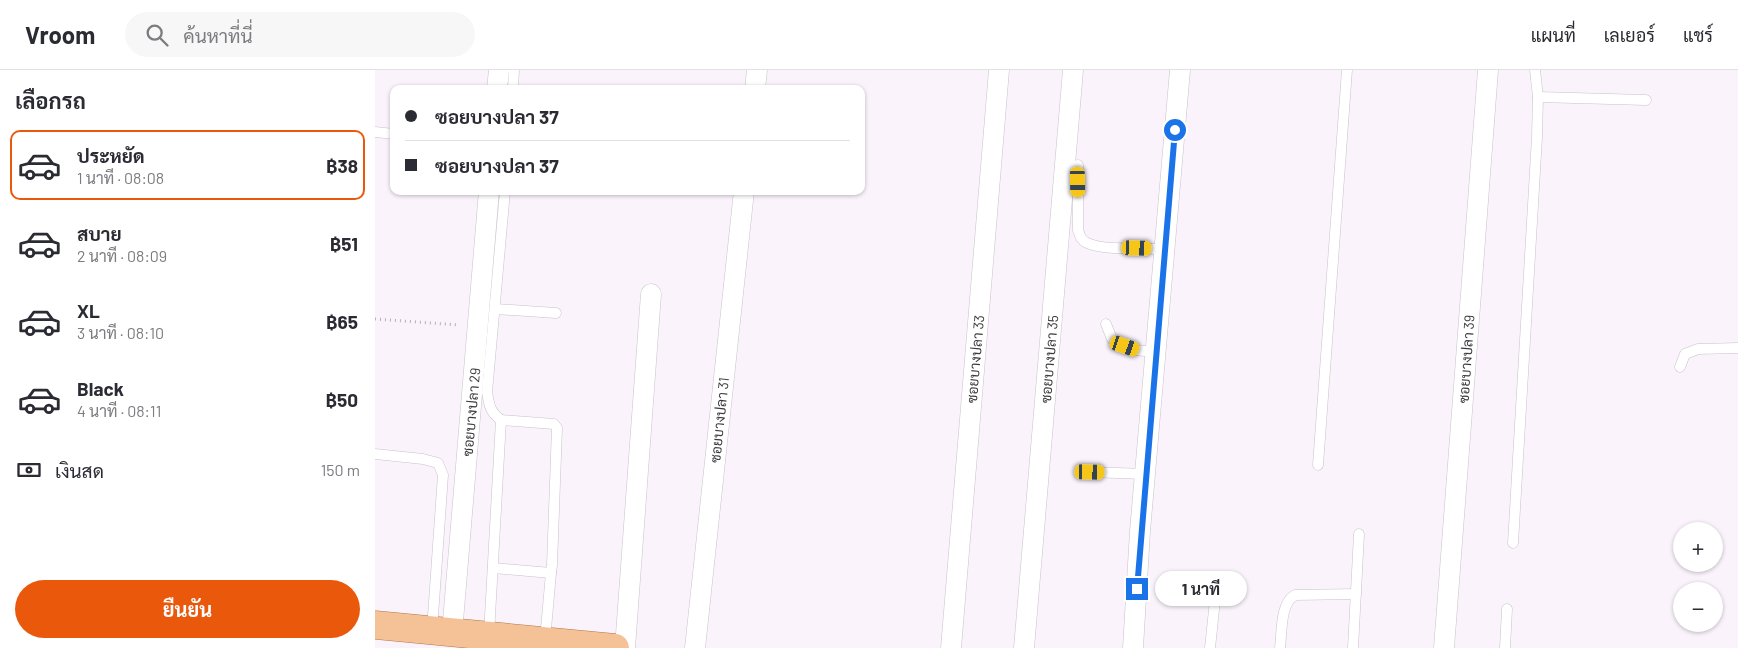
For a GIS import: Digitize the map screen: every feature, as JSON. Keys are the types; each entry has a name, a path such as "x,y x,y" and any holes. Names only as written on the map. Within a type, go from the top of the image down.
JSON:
{"main road":[{"path":"375,625 615,648"}],"street":[{"path":"497,85 499,70"},
{"path":"755,85 757,70"},
{"name":"ซอยบางปลา 33","path":"951,648 999,70"},
{"name":"ซอยบางปลา 35","path":"1024,648 1073,70"},
{"path":"1133,648 1145,474 1179,70"},
{"name":"ซอยบางปลา 39","path":"1444,648 1488,70"},
{"name":"ซอยบางปลา 29","path":"442,632 478,327 489,195"},
{"name":"ซอยบางปลา 31","path":"695,648 744,195"},
{"path":"625,648 651,294"}],"lane":[{"path":"513,85 514,70"},
{"path":"1318,465 1347,70"},
{"path":"1513,543 1537,137 1538,97 1535,70"},
{"path":"1538,97 1646,100"},
{"path":"375,132 390,134"},
{"path":"1078,165 1078,230 1081,238 1087,243 1104,246 1165,249"},
{"path":"505,195 487,392 493,414 501,420 554,424 557,428 551,573 545,642"},
{"path":"495,309 556,313"},
{"path":"1105,324 1112,339 1135,350 1156,352"},
{"path":"1680,367 1685,354 1698,349 1738,348"},
{"path":"489,637 501,420"},
{"path":"375,454 423,459 438,463 443,476 442,632"},
{"path":"1090,472 1145,474"},
{"path":"1353,648 1359,534"},
{"path":"493,568 551,573"},
{"path":"1280,648 1285,605 1289,598 1295,596 1356,594"},
{"path":"1210,648 1215,600"},
{"path":"1505,648 1507,609"}],"path":[{"path":"375,319 478,327"}],"route":[{"path":"1137,589 1140,531 1175,130"}]}
